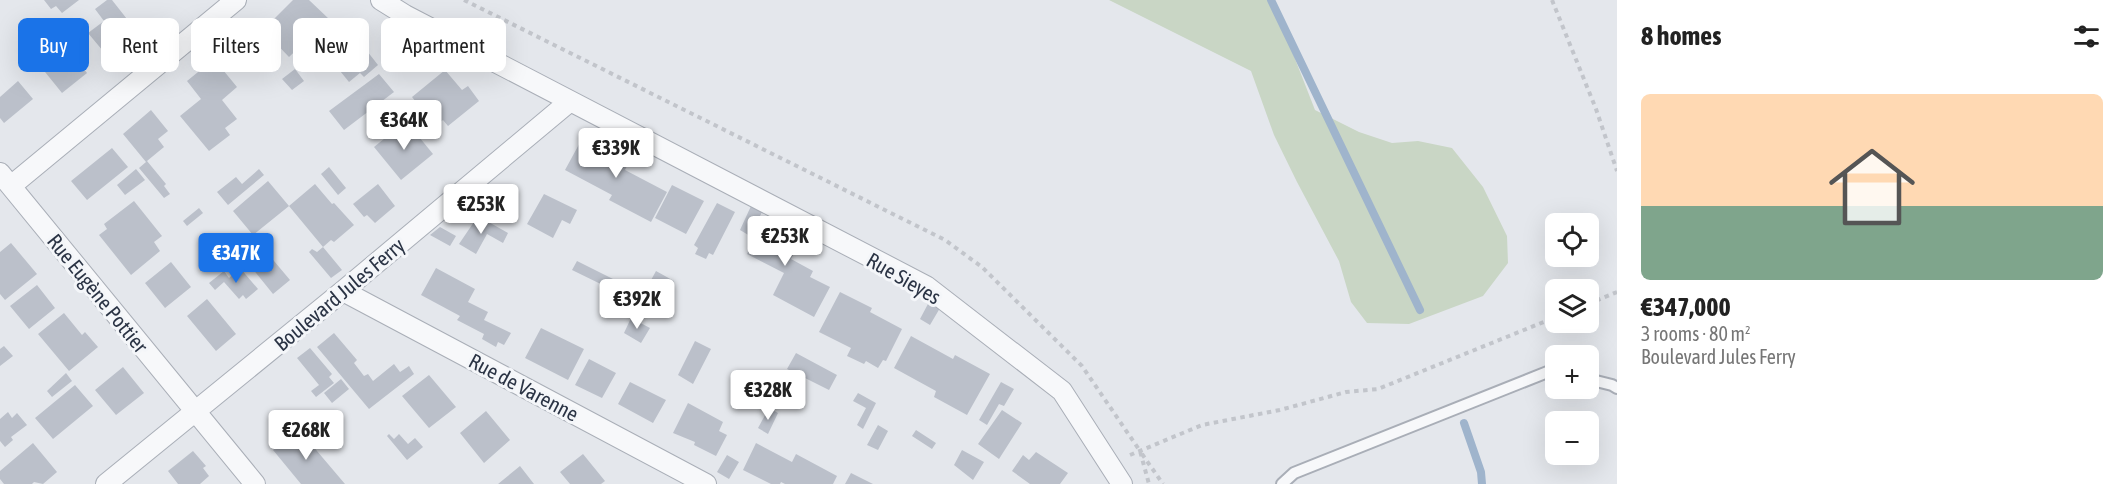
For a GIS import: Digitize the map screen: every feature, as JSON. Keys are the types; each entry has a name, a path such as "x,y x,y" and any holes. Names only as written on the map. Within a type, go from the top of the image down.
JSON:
{"street":[{"path":"5,179 236,0"},
{"name":"Rue Sieyes","path":"381,0 569,102 926,286 1062,391 1122,484"},
{"name":"Boulevard Jules Ferry","path":"106,484 343,291 569,102"},
{"name":"Rue Eugène Pottier","path":"5,179 255,484"},
{"name":"Rue de Varenne","path":"343,291 706,484"}],"lane":[{"path":"1282,484 1294,473 1545,373"},
{"path":"1599,382 1617,388"}],"path":[{"path":"464,0 945,240 982,267 1082,366 1163,484"},
{"path":"1552,0 1596,109 1617,171"},
{"path":"1599,299 1617,292"},
{"path":"1110,465 1202,425 1280,410 1346,392 1378,389 1545,321"},
{"path":"1140,451 1149,484"}],"green space":[{"path":"1109,0 1272,0 1315,110 1359,132 1392,143 1418,141 1452,148 1483,187 1507,236 1508,263 1483,296 1409,324 1367,323 1351,302 1339,261 1274,135 1251,71"}],"building":[{"path":"44,0 79,0 62,13 56,6 51,9"},
{"path":"107,0 112,0 126,18 102,18 95,9"},
{"path":"293,0 309,0 328,18 293,18 293,53 289,57 281,49 281,18 275,18"},
{"path":"101,23 101,49 89,34"},
{"path":"369,54 378,65 364,77 360,73 349,82 341,72 369,72"},
{"path":"293,71 297,72 304,81 292,90 282,79"},
{"path":"45,72 86,72 87,73 62,93"},
{"path":"198,72 225,72 237,87 222,100 237,119 225,128 230,135 209,151 180,116 201,99 187,81"},
{"path":"443,72 447,72 462,90 468,86 479,101 448,126 443,120 435,126 412,97"},
{"path":"379,74 394,92 344,130 329,111"},
{"path":"18,81 33,99 4,123 0,118 0,97"},
{"path":"151,110 168,131 158,139 164,147 147,161 166,184 164,186 170,194 164,198 139,168 146,162 123,134"},
{"path":"406,121 433,154 401,180 374,147"},
{"path":"583,137 629,162 625,170 667,192 651,222 609,200 612,195 565,170"},
{"path":"112,148 128,167 87,200 71,181"},
{"path":"329,167 346,188 338,195 321,174"},
{"path":"136,169 145,180 125,195 117,185"},
{"path":"259,169 264,175 228,205 217,192 236,177 242,184"},
{"path":"268,181 289,206 253,235 233,211"},
{"path":"315,184 354,225 334,242 331,240 323,247 289,206"},
{"path":"378,184 395,206 375,223 367,215 364,217 353,204"},
{"path":"672,185 704,201 686,234 655,218"},
{"path":"544,194 577,210 570,224 562,220 553,238 527,224"},
{"path":"134,201 162,236 154,242 160,251 131,275 99,235 107,229 104,224"},
{"path":"717,203 735,212 713,255 709,253 706,259 695,254 698,248 694,245"},
{"path":"751,206 762,212 756,224 798,246 791,259 813,271 810,277 830,287 814,317 773,295 784,273 747,254 754,241 740,230"},
{"path":"199,208 203,213 187,226 183,221"},
{"path":"478,216 508,233 503,243 487,234 476,254 459,244"},
{"path":"440,227 456,236 450,246 430,235"},
{"path":"11,243 37,274 5,300 0,294 0,252"},
{"path":"323,247 342,270 331,278 309,252 312,249 317,252"},
{"path":"269,255 290,280 273,294 252,268"},
{"path":"577,261 619,282 615,291 572,270"},
{"path":"171,262 191,287 165,308 145,283"},
{"path":"240,268 258,289 246,299 243,295 239,299 224,282 215,290 209,283 224,271 229,278"},
{"path":"436,268 475,289 468,302 488,312 484,320 511,333 504,345 498,342 496,347 482,339 484,334 457,320 460,316 421,295"},
{"path":"656,271 674,281 663,301 645,291"},
{"path":"37,285 55,308 29,329 10,306"},
{"path":"840,292 872,308 870,312 902,329 886,361 883,360 878,368 866,361 864,364 847,356 851,348 819,332"},
{"path":"207,299 236,334 216,351 187,316"},
{"path":"929,302 940,308 930,325 920,319"},
{"path":"64,313 82,335 85,332 98,347 69,371 38,334"},
{"path":"631,318 650,328 641,343 624,333"},
{"path":"541,328 584,349 568,380 525,358"},
{"path":"334,333 357,360 354,363 364,376 368,374 373,381 394,364 400,372 409,366 414,374 369,409 317,347"},
{"path":"911,336 953,359 955,355 990,374 967,415 934,397 936,391 894,368"},
{"path":"695,341 711,349 693,384 678,375"},
{"path":"4,346 13,356 0,366 0,349"},
{"path":"310,348 332,374 329,377 334,383 316,397 311,391 319,385 297,358"},
{"path":"796,353 837,375 829,390 787,369"},
{"path":"589,359 616,373 602,398 575,385"},
{"path":"123,367 144,393 116,415 95,390"},
{"path":"66,373 72,381 52,397 47,391"},
{"path":"429,375 456,407 429,428 402,396"},
{"path":"341,379 349,389 332,403 324,393"},
{"path":"630,382 666,400 653,423 618,404"},
{"path":"1001,382 1014,389 1004,406 999,404 987,425 979,420"},
{"path":"75,385 93,406 53,439 35,418"},
{"path":"858,393 876,403 863,429 857,425 866,408 853,401"},
{"path":"688,403 723,422 719,431 727,435 716,456 694,445 695,442 673,433"},
{"path":"769,408 778,413 768,434 758,428"},
{"path":"1002,410 1022,423 999,459 978,444"},
{"path":"486,411 510,440 484,463 460,433"},
{"path":"8,412 12,418 17,413 27,425 11,437 13,440 5,447 0,441 0,419"},
{"path":"878,425 888,431 878,450 867,445"},
{"path":"299,428 345,484 301,484 273,450"},
{"path":"916,430 936,443 932,449 912,436"},
{"path":"389,434 394,439 399,434 408,444 415,438 423,447 407,460 387,436"},
{"path":"33,443 57,472 43,484 34,482 32,484 4,484 0,479 0,471"},
{"path":"756,443 792,462 796,454 837,476 833,484 785,484 781,482 771,484 743,470"},
{"path":"962,450 984,462 973,480 954,465"},
{"path":"193,451 206,466 203,468 209,476 200,484 178,484 168,471"},
{"path":"1036,452 1068,473 1060,484 1030,484 1012,471 1023,455 1029,460"},
{"path":"583,454 605,481 601,484 570,484 560,472"},
{"path":"727,455 739,462 729,479 717,472"},
{"path":"520,466 534,484 498,484"},
{"path":"851,473 873,484 845,484"}],"waterway":[{"path":"1271,0 1420,310"},
{"path":"1464,423 1481,472 1482,484"}]}
